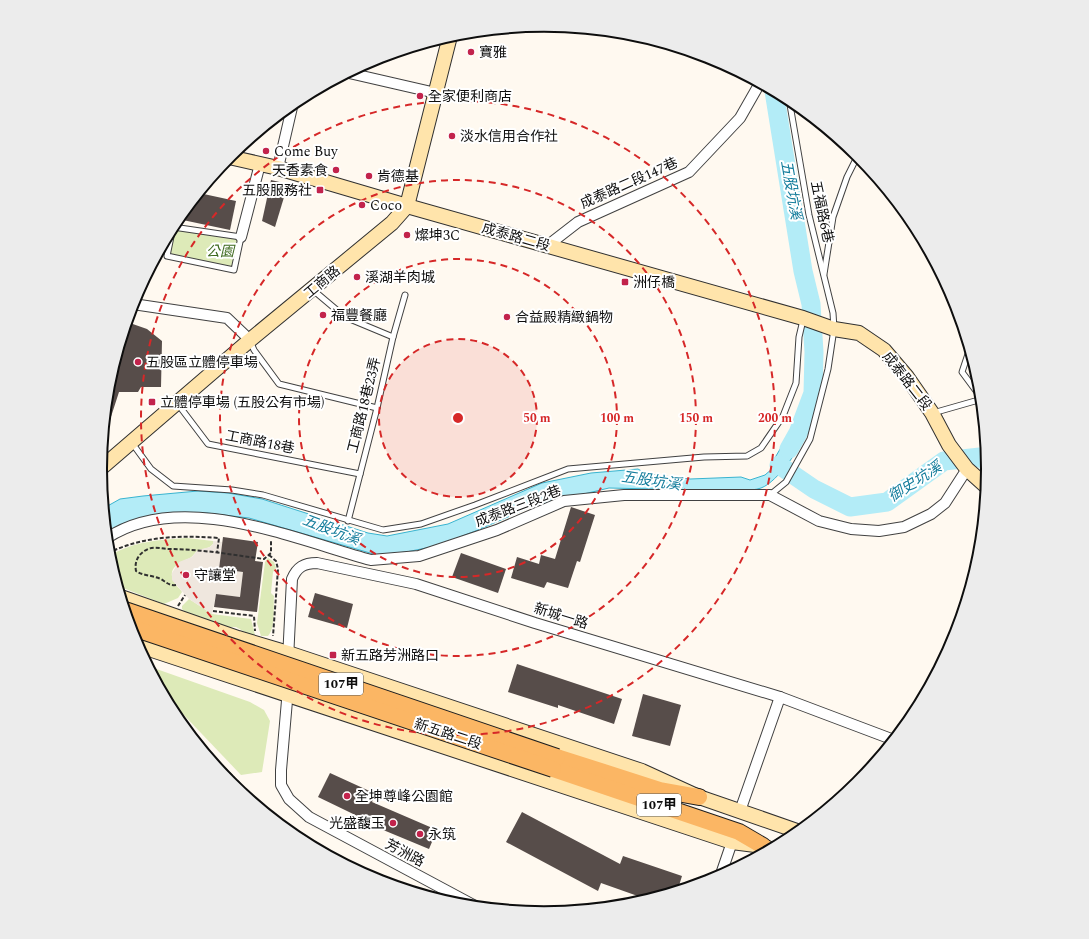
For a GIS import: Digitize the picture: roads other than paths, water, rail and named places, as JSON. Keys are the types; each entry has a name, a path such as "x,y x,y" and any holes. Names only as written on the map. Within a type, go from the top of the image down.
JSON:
{"main road":[{"name":"工商路","path":"107,462 250,340 313,290 392,223 407,206 448,43"},
{"name":"成泰路二段","path":"236,159 278,168 803,318 831,328 859,333 884,350 908,377 932,413 949,445 967,469 982,481"},
{"name":"新五路二段","path":"127,599 181,619 288,653 642,771 699,797 793,830"},
{"name":"新五路二段","path":"131,612 555,763 739,832 765,847"},
{"path":"170,656 178,655 183,651 189,636 187,626 181,619"},
{"name":"新五路二段","path":"137,629 555,763 660,790 699,797"},
{"path":"225,674 212,664 205,655 204,645 210,637 218,635 238,638"},
{"name":"新五路二段","path":"145,648 732,842 764,847"}],"street":[{"path":"356,75 436,93"},
{"name":"成泰路二段147巷","path":"547,246 578,222 689,172 740,118 757,88"},
{"path":"278,168 291,113"},
{"path":"241,237 260,164"},
{"path":"139,305 227,318 250,340"},
{"name":"成泰路三段2巷","path":"112,535 129,526 154,519 202,517 237,522 371,560 388,560 419,556 466,541 497,530 564,501 624,495 770,495 819,521 851,529 879,531 904,527 931,514 945,503 967,469"},
{"name":"新城一路","path":"288,696 288,653 292,579 295,571 302,565 317,563 416,584 535,623 780,697 890,738"},
{"name":"芳洲路","path":"288,696 281,785 289,800 309,817 463,900"},
{"path":"740,811 780,697"},
{"path":"723,869 732,842"}],"lane":[{"name":"五福路6巷","path":"770,495 786,482 810,439 828,369 833,313 809,215 791,108"},
{"path":"824,274 833,217 855,161"},
{"path":"169,246 167,256 234,270 241,237 180,228"},
{"path":"313,290 344,318 393,337"},
{"name":"工商路18巷23弄","path":"348,520 377,408 393,337 405,295"},
{"path":"131,442 151,469 173,486 232,490 263,495 383,530 421,524 568,469 704,457 747,456 760,448 783,416 796,383 799,337 803,318"},
{"path":"250,340 254,350 279,384 377,408"},
{"path":"967,357 962,372 975,389"},
{"path":"932,413 976,401"},
{"name":"工商路18巷","path":"176,403 208,444 360,474"}],"water":[{"path":"796,422 809,430 806,437 782,471 775,479 761,488 742,491 609,488 533,506 478,530 436,546 406,552 377,555 249,518 207,513 155,515 124,523 111,530 109,505 120,499 143,496 198,491 228,493 262,499 368,533 387,536 448,524 542,483 591,473 638,469 647,474 690,479 741,477 750,480 765,475 773,468 776,456"}],"waterway":[{"name":"五股坑溪","path":"775,98 803,271 811,304 814,352 813,393 798,433 789,449"},
{"name":"御史坑溪","path":"779,465 814,489 850,507 887,502 944,461 980,457 982,458"}],"place":[{"name":"寶雅","path":"471,52"},
{"name":"全家便利商店","path":"420,96"},
{"name":"淡水信用合作社","path":"452,136"},
{"name":"Come Buy","path":"266,151"},
{"name":"天香素食","path":"336,170"},
{"name":"肯德基","path":"369,176"},
{"name":"五股服務社","path":"320,190"},
{"name":"Coco","path":"362,205"},
{"name":"燦坤3C","path":"407,235"},
{"name":"溪湖羊肉城","path":"357,277"},
{"name":"洲仔橋","path":"625,282"},
{"name":"福豐餐廳","path":"323,315"},
{"name":"合益殿精緻鍋物","path":"507,317"},
{"name":"五股區立體停車場","path":"138,362"},
{"name":"立體停車場 (五股公有市場)","path":"152,402"},
{"name":"守讓堂","path":"186,575"},
{"name":"新五路芳洲路口","path":"333,655"},
{"name":"全坤尊峰公園館","path":"347,796"},
{"name":"光盛馥玉","path":"393,823"},
{"name":"永筑","path":"420,834"}],"park label":[{"name":"公園","path":"220,251"}]}
